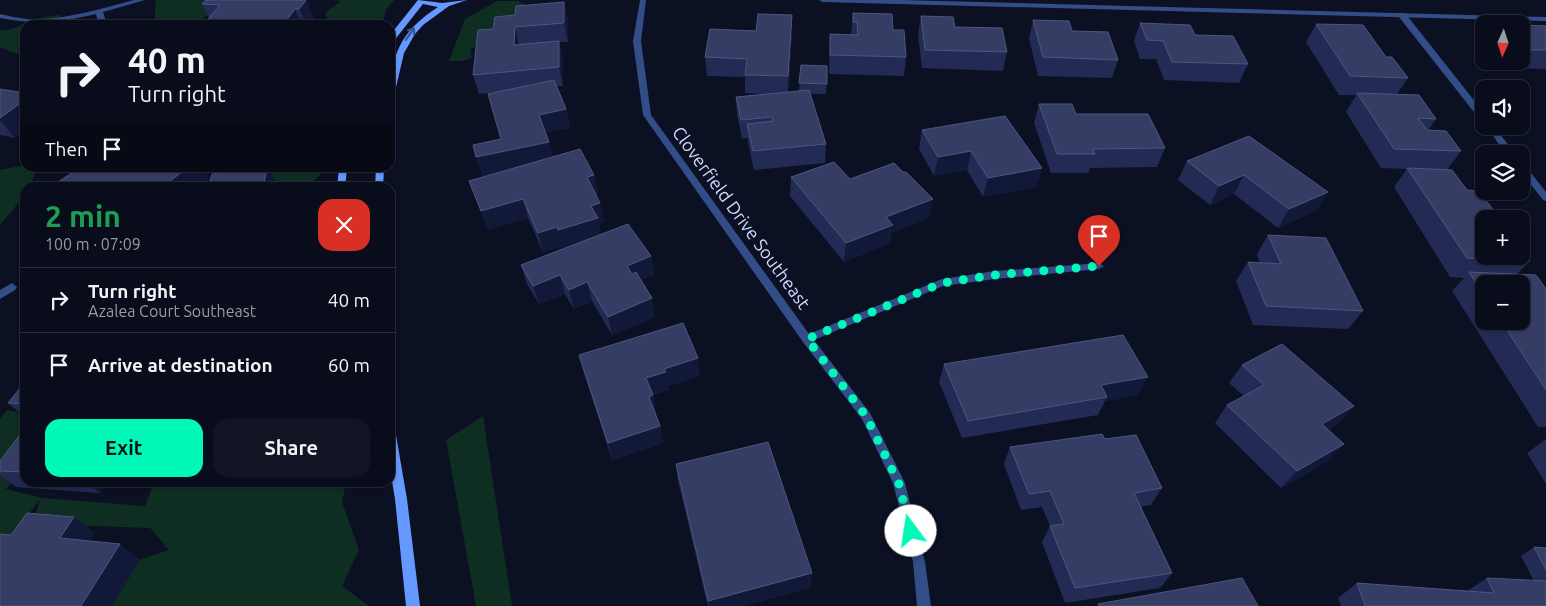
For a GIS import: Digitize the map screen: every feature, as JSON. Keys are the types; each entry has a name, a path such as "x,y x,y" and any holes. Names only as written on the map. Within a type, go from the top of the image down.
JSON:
{"main road":[{"path":"395,34 422,0 434,5 446,5 464,0"},
{"path":"395,72 399,53 416,26 446,5"},
{"path":"395,464 401,499 413,606"}],"street":[{"path":"44,20 71,18 142,0"},
{"name":"Cloverfield Drive Southeast","path":"643,0 636,42 647,116 807,339 866,416 899,484 919,562 924,606"},
{"path":"822,0 1546,19"},
{"path":"99,12 101,20"},
{"path":"1402,15 1475,108"},
{"path":"0,16 24,20"},
{"path":"1530,178 1546,198"},
{"path":"807,339 942,283 995,275 1099,266"},
{"path":"0,295 12,287"}],"green space":[{"path":"156,0 255,0 224,4 201,20 154,20"},
{"path":"334,0 394,0 386,10 383,20 328,20 325,13 341,1"},
{"path":"497,1 518,1 545,14 519,16 489,41 470,49 472,58 463,61 449,61 465,19"},
{"path":"60,15 64,20 32,20"},
{"path":"20,26 20,53 17,54 0,47 0,30"},
{"path":"20,166 20,172 36,172 31,182 20,182 20,201 0,225 0,170"},
{"path":"272,172 323,172 312,182 260,182"},
{"path":"7,410 20,412 20,473 6,489 41,498 145,506 152,487 345,487 342,502 359,550 342,586 369,606 101,606 117,567 169,550 150,528 33,524 40,499 7,543 0,547 0,419"},
{"path":"483,416 512,606 476,606 446,440"}],"building":[{"path":"206,0 306,0 299,9 295,9 287,20 207,20 220,5 202,4"},
{"path":"564,2 564,23 515,27 514,45 559,41 559,67 473,75 478,30 493,29 495,17 515,15 516,6"},
{"path":"853,13 892,14 893,30 904,30 906,57 830,55 830,34 858,35 857,22 853,22"},
{"path":"758,14 792,15 788,76 745,75 747,59 705,57 710,29 756,31"},
{"path":"921,16 953,17 955,27 1002,28 1007,52 925,50"},
{"path":"1033,20 1069,21 1072,31 1108,32 1118,60 1043,57"},
{"path":"1140,23 1190,25 1195,35 1233,36 1248,64 1172,62 1163,41 1147,40"},
{"path":"1316,24 1363,25 1386,57 1392,57 1408,78 1350,76"},
{"path":"1530,25 1546,26 1546,50 1530,50"},
{"path":"801,65 827,66 827,84 799,83"},
{"path":"554,80 566,109 539,115 549,142 476,157 473,145 501,139 488,94"},
{"path":"0,89 20,92 20,104 0,118"},
{"path":"809,90 826,144 753,151 747,124 773,121 772,117 741,120 736,97"},
{"path":"1357,93 1419,95 1436,119 1418,118 1427,130 1446,131 1461,151 1394,149"},
{"path":"1039,104 1072,104 1076,114 1148,114 1165,148 1093,149 1095,154 1057,154"},
{"path":"1005,116 1042,168 988,178 971,151 938,157 922,130"},
{"path":"1249,136 1328,192 1289,209 1244,175 1219,186 1187,161"},
{"path":"580,149 594,175 587,177 600,203 591,206 598,218 558,230 557,227 538,233 523,199 481,211 469,181"},
{"path":"834,162 850,179 894,163 903,172 906,172 933,199 886,217 893,225 846,243 791,177"},
{"path":"1407,168 1452,170 1467,190 1475,191 1475,200 1486,200 1493,210 1475,210 1475,258 1467,258"},
{"path":"73,172 182,172 169,182 58,182"},
{"path":"266,172 264,182 210,182 212,174"},
{"path":"628,224 651,256 627,266 632,274 636,272 652,298 608,317 587,282 569,290 560,275 533,286 521,265"},
{"path":"1268,235 1326,238 1363,311 1266,306 1248,262 1281,264"},
{"path":"1469,272 1536,275 1546,289 1546,390 1507,330 1530,330 1530,275 1475,275 1475,281"},
{"path":"683,323 698,358 664,369 666,372 646,378 653,395 649,397 660,426 608,443 579,355"},
{"path":"1123,335 1148,377 1101,385 1107,397 968,421 944,364"},
{"path":"1282,344 1354,406 1322,424 1344,444 1297,471 1227,405 1264,385 1242,365"},
{"path":"20,388 20,404 8,403"},
{"path":"1102,434 1105,439 1136,435 1162,488 1134,493 1172,573 1075,588 1050,526 1064,524 1050,491 1029,494 1010,447"},
{"path":"20,435 20,472 0,471 0,461"},
{"path":"768,442 812,573 708,601 676,464"},
{"path":"27,513 74,517 60,538 120,544 81,606 0,606 0,534 11,535"},
{"path":"1534,547 1546,548 1546,570"},
{"path":"1242,578 1258,606 1099,606 1098,604"},
{"path":"1487,578 1546,581 1546,606 1365,606 1357,583 1494,593"}],"route":[{"path":"911,531 899,484 866,416 807,339 942,283 995,275 1099,266"}]}
